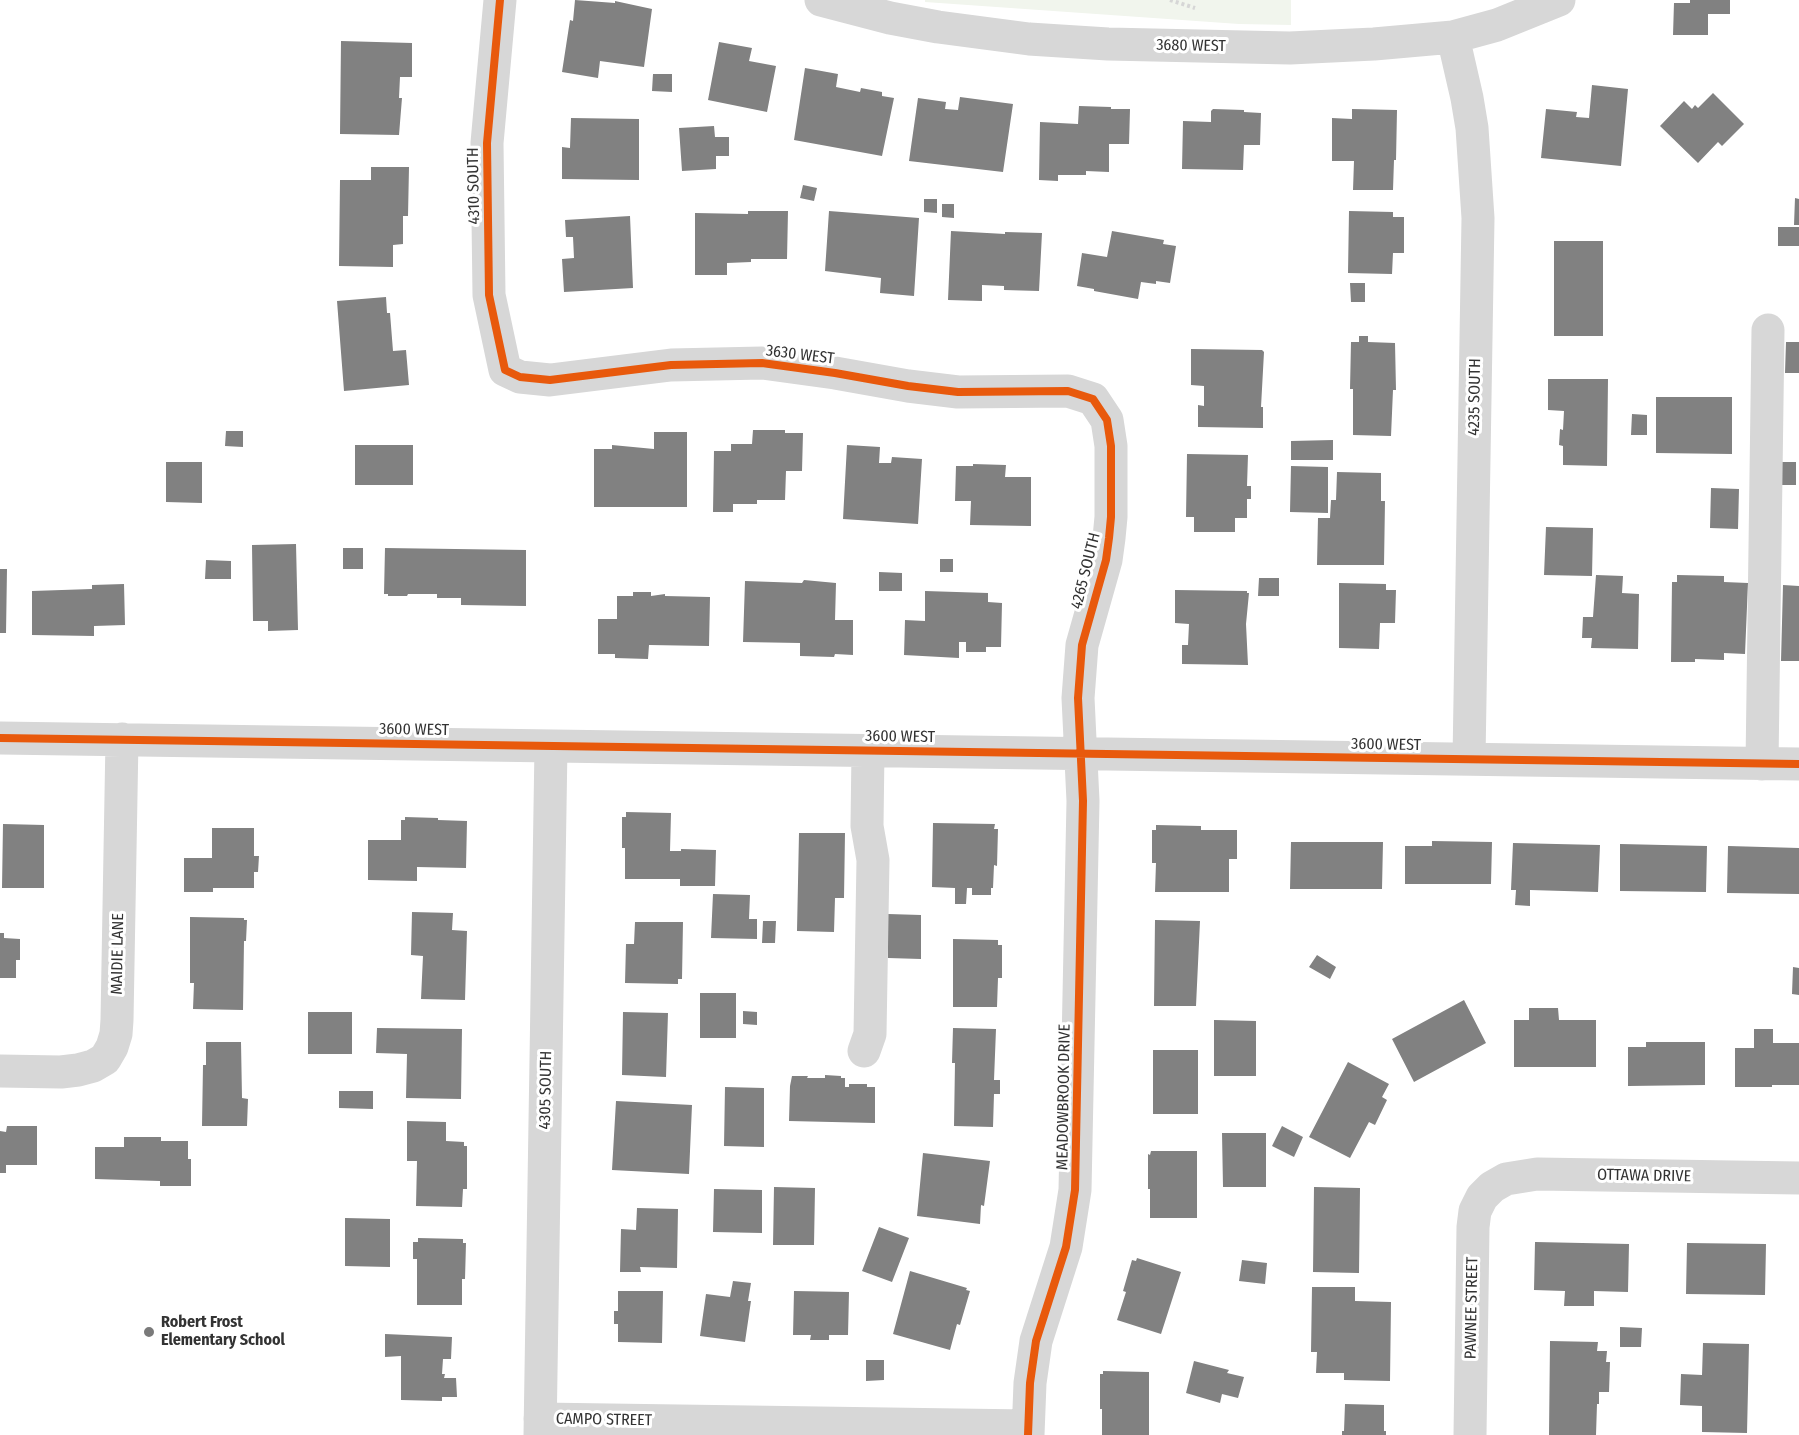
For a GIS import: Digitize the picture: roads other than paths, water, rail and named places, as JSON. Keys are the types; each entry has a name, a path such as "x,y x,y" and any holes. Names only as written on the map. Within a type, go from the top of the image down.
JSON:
{"street":[{"name":"4310 SOUTH","path":"500,0 487,143 489,295 505,370"},
{"name":"3680 WEST","path":"821,0 890,18 1029,39 1290,48 1453,37 1497,25 1559,0"},
{"name":"4235 SOUTH","path":"1453,37 1472,128 1478,218 1469,759"},
{"path":"1762,764 1768,330"},
{"name":"3630 WEST","path":"505,370 520,377 550,380 671,365 762,363 933,389 981,393 1068,391 1092,399"},
{"name":"4265 SOUTH","path":"1082,754 1078,698 1081,654 1085,629 1106,560 1112,517 1110,433 1107,420 1092,399"},
{"name":"3600 WEST","path":"0,738 1799,764"},
{"name":"MAIDIE LANE","path":"0,1071 78,1070 93,1066 105,1059 112,1047 117,1020 122,740"},
{"name":"4305 SOUTH","path":"540,1427 551,746"},
{"path":"864,1051 870,1034 873,860 867,826 868,750"},
{"name":"MEADOWBROOK DRIVE","path":"1028,1431 1030,1383 1036,1341 1066,1247 1076,1190 1082,754"},
{"name":"OTTAWA DRIVE","path":"1491,1187 1506,1179 1537,1174 1799,1178"},
{"name":"PAWNEE STREET","path":"1470,1435 1473,1227 1475,1212 1482,1197 1491,1187"},
{"name":"CAMPO STREET","path":"540,1427 1028,1431"}],"place":[{"name":"Robert Frost Elementary School","path":"149,1332"}]}
